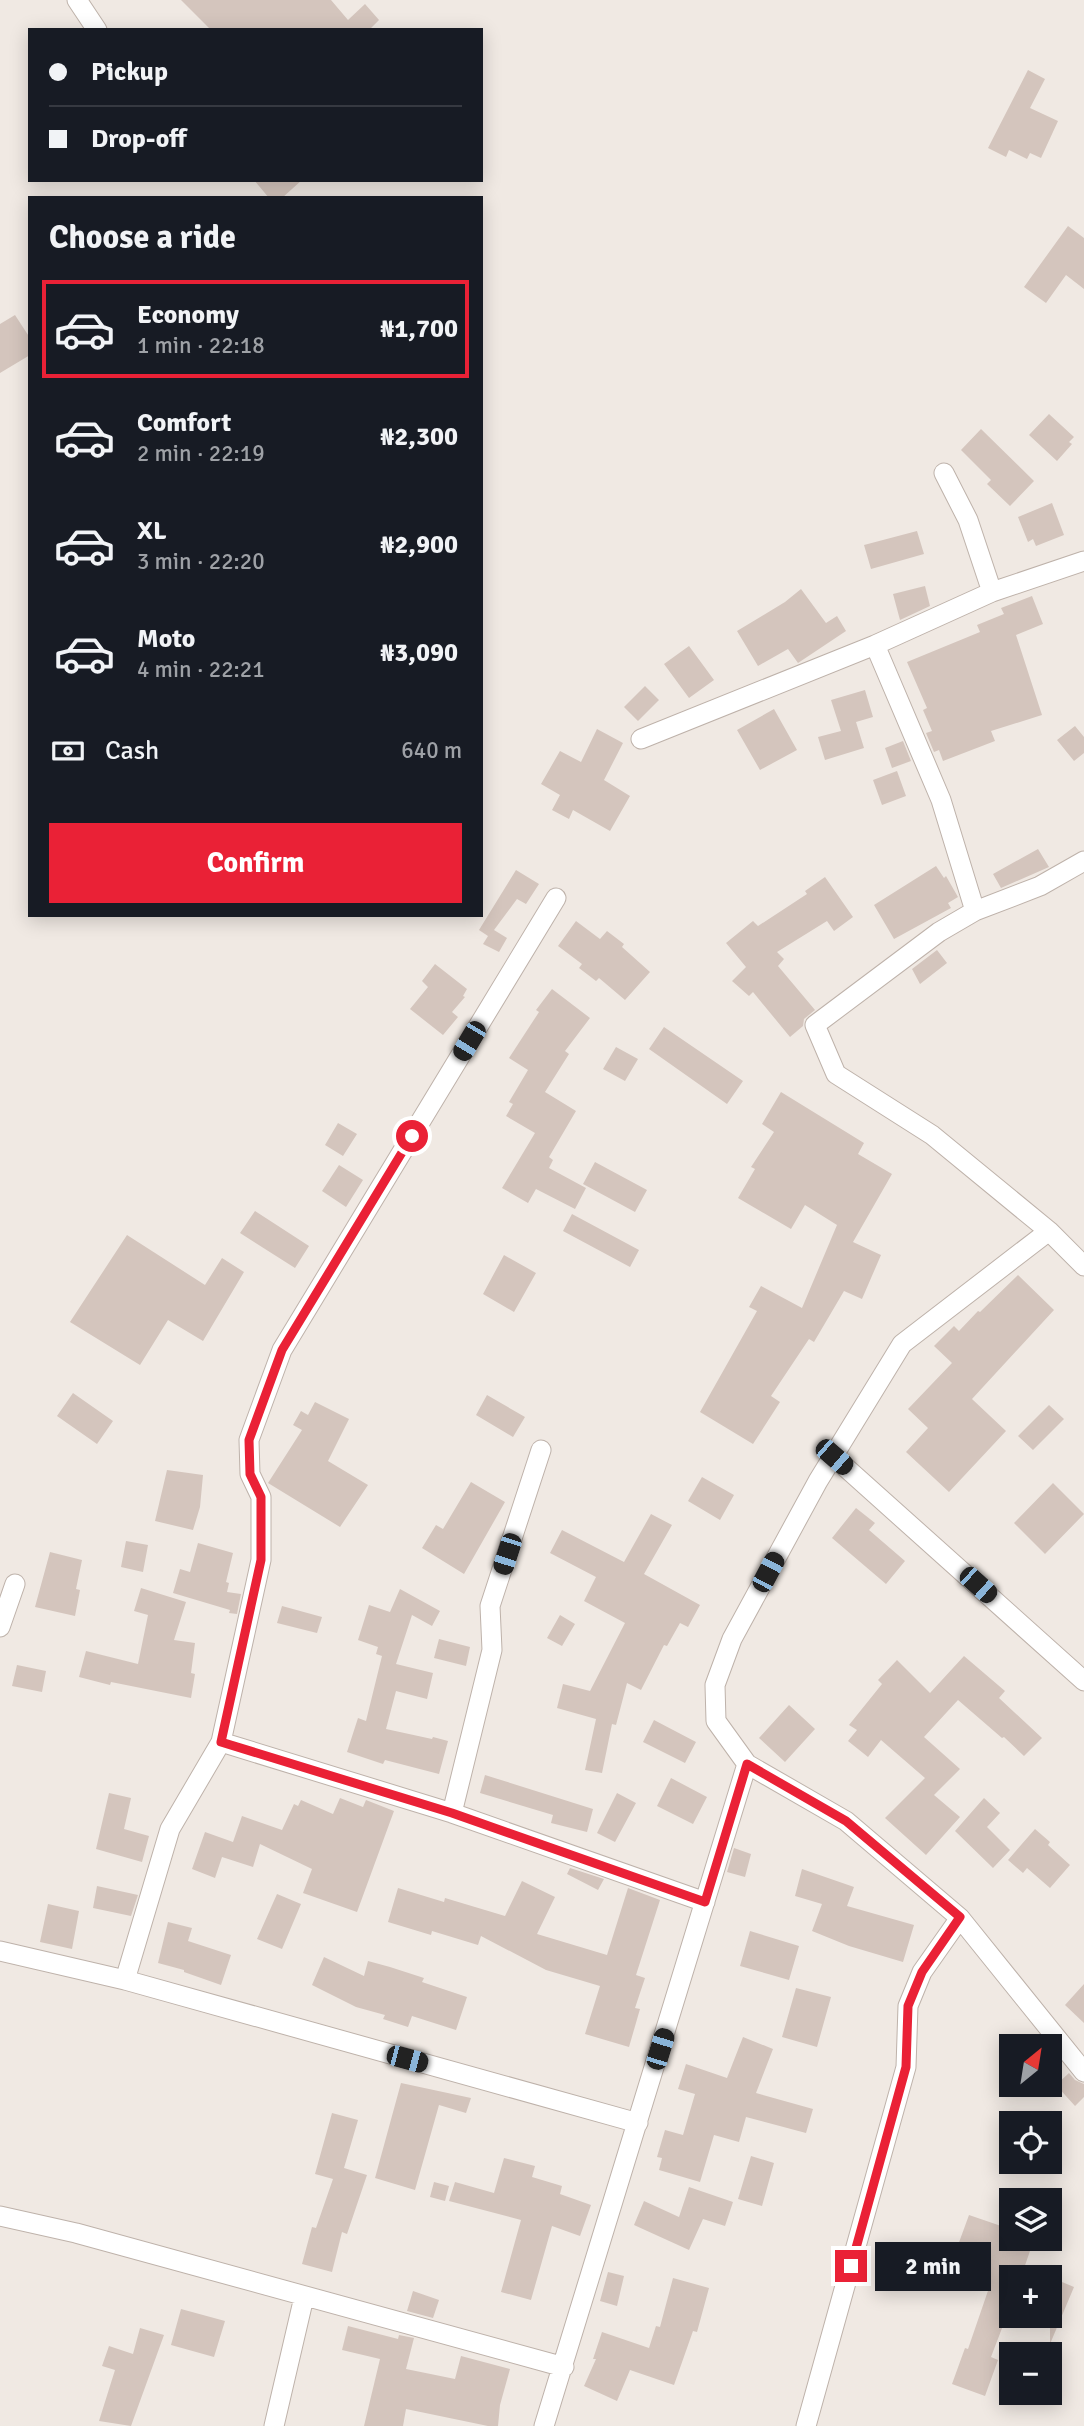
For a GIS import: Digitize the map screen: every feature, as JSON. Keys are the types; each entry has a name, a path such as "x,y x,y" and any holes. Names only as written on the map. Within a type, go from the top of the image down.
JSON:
{"street":[{"path":"77,0 96,28"},
{"path":"944,473 968,520 992,592"},
{"path":"641,739 875,645 992,592 1084,561"},
{"path":"875,645 941,800 975,911"},
{"path":"1084,861 1040,886 975,911 939,932 815,1025 836,1074 932,1135 1049,1231 1084,1266"},
{"path":"125,1980 170,1829 221,1742 261,1560 261,1497 250,1474 249,1440 282,1350 556,898"},
{"path":"1049,1231 902,1344 818,1481 732,1639 715,1685 716,1721 747,1764 846,1821 960,1917 1084,2072"},
{"path":"452,1813 492,1650 490,1606 541,1450"},
{"path":"834,1457 1084,1681"},
{"path":"0,1627 15,1584"},
{"path":"221,1742 452,1813 705,1902"},
{"path":"544,2426 747,1764"},
{"path":"806,2426 906,2067 908,2006 922,1972 960,1917"},
{"path":"0,1951 125,1980 638,2123"},
{"path":"0,2216 76,2233 564,2367"},
{"path":"274,2426 304,2297"}],"building":[{"path":"181,0 331,0 348,20 365,4 379,20 371,28 209,28"},
{"path":"1028,70 1045,79 1030,108 1058,121 1041,158 1030,153 1027,159 1009,150 1006,157 988,148"},
{"path":"256,182 300,182 284,196 267,196"},
{"path":"1068,226 1084,238 1084,289 1066,275 1046,303 1024,287"},
{"path":"15,315 28,335 28,356 0,373 0,324"},
{"path":"1049,414 1074,437 1069,442 1072,444 1057,461 1029,435"},
{"path":"981,429 1034,481 1010,506 987,484 991,480 961,450"},
{"path":"1052,503 1064,535 1036,546 1033,539 1028,542 1018,517"},
{"path":"917,531 924,554 871,569 864,545"},
{"path":"925,586 930,606 900,620 893,594"},
{"path":"801,589 826,623 837,616 846,631 798,663 788,649 758,666 737,631"},
{"path":"1032,596 1043,624 1016,635 1042,715 991,731 995,741 943,761 939,750 934,752 926,733 932,731 923,710 927,708 907,662 980,632 977,625 1004,614 1001,608"},
{"path":"689,646 714,680 689,698 664,664"},
{"path":"645,686 659,700 638,721 624,707"},
{"path":"865,690 873,717 856,722 864,748 825,760 818,737 841,731 831,700"},
{"path":"774,709 797,750 760,770 737,730"},
{"path":"1075,726 1084,737 1084,753 1074,761 1057,740"},
{"path":"597,729 623,743 604,780 630,796 610,831 573,810 569,819 552,810 560,795 541,784 560,751 581,762"},
{"path":"903,741 911,761 892,768 885,748"},
{"path":"897,771 906,796 882,805 873,780"},
{"path":"1038,849 1049,867 1001,888 993,874"},
{"path":"936,866 944,878 946,876 958,897 948,903 951,908 894,939 874,905"},
{"path":"516,870 539,884 526,904 517,899 494,930 507,938 499,952 483,944 488,936 479,930"},
{"path":"825,877 853,917 834,931 827,921 777,952 784,959 778,966 815,1010 790,1037 753,992 749,996 732,981 746,967 726,943 753,921 758,926 807,894 805,891"},
{"path":"576,921 600,939 607,931 624,944 622,947 650,972 625,1000 599,978 596,981 579,968 582,964 558,946"},
{"path":"937,950 947,963 920,984 912,969"},
{"path":"435,964 467,989 463,996 465,997 452,1012 458,1017 443,1035 410,1009 428,987 422,981"},
{"path":"552,989 590,1018 565,1051 569,1054 545,1092 576,1111 549,1157 553,1160 549,1168 586,1188 575,1209 536,1189 528,1203 502,1188 535,1133 506,1116 513,1104 509,1102 528,1070 509,1058 539,1012 536,1010"},
{"path":"664,1027 743,1081 727,1104 649,1049"},
{"path":"616,1047 638,1059 625,1081 603,1069"},
{"path":"781,1092 864,1143 858,1154 892,1174 853,1242 881,1255 862,1299 844,1291 814,1342 809,1339 771,1396 780,1402 753,1444 700,1412 757,1311 749,1307 761,1286 802,1308 837,1225 805,1205 791,1229 738,1198 755,1169 751,1167 774,1132 762,1124"},
{"path":"338,1123 357,1134 343,1156 325,1145"},
{"path":"595,1162 647,1190 635,1212 583,1184"},
{"path":"339,1165 363,1180 346,1207 322,1191"},
{"path":"255,1211 309,1246 295,1268 240,1233"},
{"path":"572,1214 639,1250 630,1267 563,1231"},
{"path":"127,1235 205,1285 222,1258 244,1272 203,1341 168,1320 140,1365 70,1322"},
{"path":"504,1255 536,1273 514,1312 483,1294"},
{"path":"1018,1275 1054,1310 972,1399 1006,1431 949,1492 906,1452 928,1428 908,1409 952,1363 934,1346 954,1326 959,1331"},
{"path":"73,1393 113,1421 97,1444 57,1416"},
{"path":"487,1395 525,1417 513,1437 476,1415"},
{"path":"315,1402 349,1419 328,1461 368,1485 340,1527 268,1483 302,1430 293,1425 301,1411 308,1415"},
{"path":"1049,1405 1064,1419 1033,1450 1018,1436"},
{"path":"167,1470 203,1475 200,1507 193,1530 155,1521"},
{"path":"702,1477 734,1495 720,1520 688,1501"},
{"path":"471,1482 505,1502 464,1574 422,1548 436,1525 443,1529"},
{"path":"1053,1483 1084,1514 1045,1554 1014,1523"},
{"path":"856,1508 875,1523 869,1530 905,1561 886,1584 832,1538"},
{"path":"651,1514 672,1525 644,1574 700,1605 688,1627 680,1623 667,1646 664,1645 641,1690 627,1683 616,1725 612,1724 602,1773 585,1770 596,1719 557,1708 563,1684 590,1691 625,1623 584,1601 596,1577 550,1553 562,1530 624,1562"},
{"path":"126,1541 148,1545 143,1572 121,1567"},
{"path":"198,1543 233,1553 226,1582 229,1583 227,1592 241,1594 237,1614 173,1593 180,1569 190,1572"},
{"path":"50,1552 82,1560 76,1589 80,1590 75,1616 35,1607"},
{"path":"141,1588 186,1602 174,1640 195,1643 191,1673 195,1674 191,1698 111,1682 110,1685 79,1677 86,1651 138,1664 148,1615 134,1611"},
{"path":"400,1589 440,1611 432,1626 412,1615 396,1664 433,1673 427,1699 396,1691 386,1729 448,1741 439,1774 385,1760 383,1764 347,1752 358,1718 366,1721 382,1656 376,1654 378,1647 358,1640 369,1605 390,1612"},
{"path":"282,1606 322,1617 317,1633 277,1623"},
{"path":"560,1615 575,1624 562,1646 547,1638"},
{"path":"439,1639 470,1647 466,1666 434,1658"},
{"path":"964,1656 1005,1691 999,1698 1042,1738 1024,1756 958,1700 924,1737 960,1769 934,1795 960,1817 926,1855 885,1818 925,1778 881,1740 868,1757 848,1741 857,1730 849,1725 882,1684 878,1680 897,1660 930,1693"},
{"path":"17,1665 46,1671 42,1692 12,1686"},
{"path":"789,1705 815,1729 785,1762 759,1738"},
{"path":"654,1720 696,1742 685,1763 643,1742"},
{"path":"485,1775 593,1809 587,1832 551,1823 553,1815 480,1793"},
{"path":"671,1778 707,1797 693,1824 657,1806"},
{"path":"109,1793 131,1798 124,1829 149,1836 142,1862 96,1849"},
{"path":"617,1793 636,1803 615,1842 597,1833"},
{"path":"340,1798 363,1807 366,1800 394,1811 357,1912 303,1893 312,1869 260,1844 253,1867 222,1857 215,1878 192,1869 205,1832 233,1842 242,1816 282,1830 294,1804 298,1806 301,1800 333,1814"},
{"path":"984,1798 1000,1813 987,1827 1010,1850 993,1868 955,1831"},
{"path":"1035,1829 1070,1865 1050,1888 1027,1868 1023,1873 1008,1860"},
{"path":"734,1848 751,1854 745,1877 727,1872"},
{"path":"570,1868 604,1879 598,1890 567,1874"},
{"path":"802,1869 854,1887 847,1906 914,1925 903,1962 849,1946 812,1931 822,1904 795,1896"},
{"path":"522,1881 555,1897 537,1934 607,1955 628,1888 660,1900 636,1975 645,1978 635,2008 640,2009 629,2047 585,2034 600,1986 546,1970 481,1936 478,1945 432,1931 431,1935 388,1922 398,1888 444,1902 445,1898 505,1916"},
{"path":"97,1886 138,1895 131,1916 93,1908"},
{"path":"277,1894 301,1904 282,1949 257,1939"},
{"path":"48,1904 79,1911 72,1949 40,1942"},
{"path":"168,1922 192,1928 188,1941 231,1955 221,1985 158,1963"},
{"path":"750,1931 799,1946 789,1980 740,1966"},
{"path":"324,1957 364,1976 368,1961 390,1967 424,1978 422,1982 467,1997 456,2030 412,2016 408,2027 383,2019 385,2015 356,2007 312,1985"},
{"path":"1084,1984 1084,2023 1065,2005"},
{"path":"796,1988 831,1997 817,2047 782,2037"},
{"path":"743,2037 773,2049 756,2093 813,2109 806,2133 746,2117 739,2142 714,2135 700,2182 659,2170 662,2158 657,2157 665,2130 683,2135 695,2094 678,2089 686,2064 727,2078"},
{"path":"1069,2073 1084,2084 1084,2097 1075,2106 1062,2092 1062,2079"},
{"path":"401,2083 471,2098 466,2113 439,2105 415,2190 375,2178"},
{"path":"332,2113 358,2120 344,2168 367,2175 347,2234 342,2232 332,2272 302,2264 312,2227 316,2228 333,2179 315,2174"},
{"path":"751,2156 774,2163 762,2206 738,2199"},
{"path":"504,2158 535,2166 532,2177 562,2186 560,2194 591,2205 580,2236 552,2226 531,2300 501,2292 521,2220 449,2201 455,2182 494,2193"},
{"path":"434,2182 449,2186 445,2201 430,2197"},
{"path":"689,2187 733,2202 725,2226 703,2219 689,2250 634,2225 644,2201 679,2217"},
{"path":"969,2215 999,2225 999,2251 1030,2251 1025,2265 999,2265 999,2328 1002,2328 991,2357 998,2360 985,2396 952,2384 965,2348 968,2349 991,2282 950,2267"},
{"path":"608,2272 624,2276 617,2306 600,2301"},
{"path":"673,2278 709,2288 697,2332 693,2331 674,2385 630,2370 617,2401 584,2386 596,2359 593,2359 602,2332 649,2348 656,2326 660,2327"},
{"path":"1062,2282 1074,2287 1062,2316"},
{"path":"413,2291 439,2300 433,2318 407,2311"},
{"path":"181,2309 225,2321 214,2357 171,2345"},
{"path":"348,2326 398,2339 399,2335 414,2338 406,2369 455,2379 461,2356 510,2369 500,2405 498,2426 406,2409 403,2426 364,2426 380,2359 342,2350"},
{"path":"140,2328 164,2335 131,2426 99,2421 115,2370 102,2366 109,2346 133,2354"},
{"path":"1050,2328 1057,2328 1051,2342"}],"route":[{"path":"412,1136 282,1350 249,1440 250,1474 261,1497 261,1560 221,1742 452,1813 705,1902 747,1764 846,1821 960,1917 922,1972 908,2006 906,2067 851,2266"}]}
